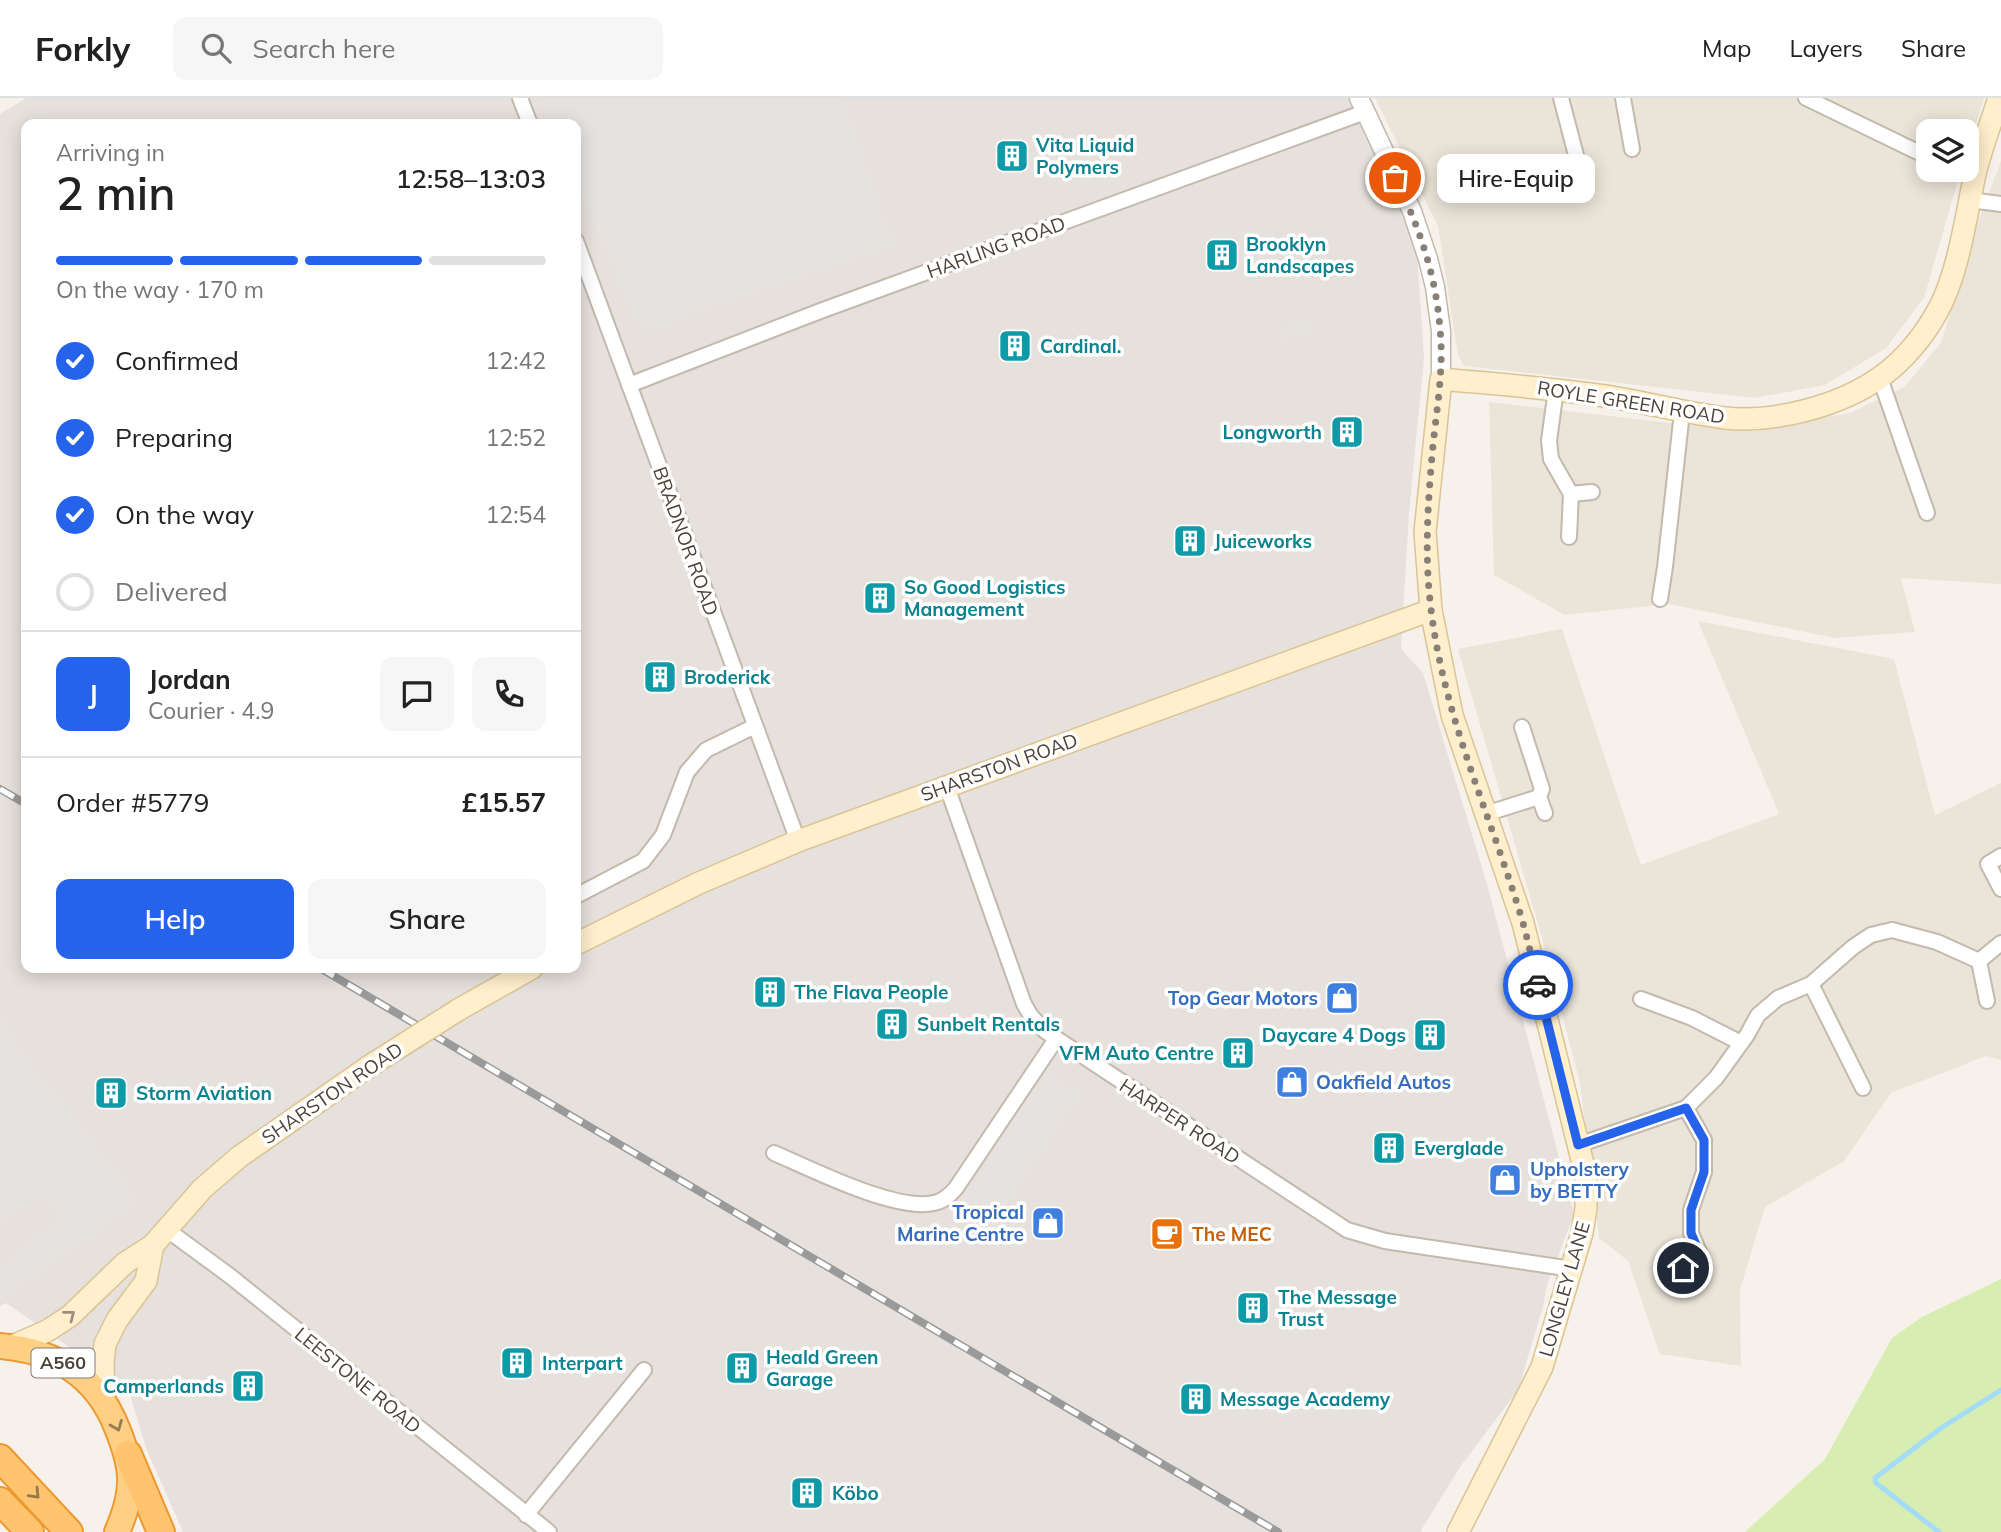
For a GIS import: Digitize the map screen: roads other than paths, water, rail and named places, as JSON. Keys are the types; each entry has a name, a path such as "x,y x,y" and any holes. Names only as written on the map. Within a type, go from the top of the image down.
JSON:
{"highway":[{"name":"A560","path":"5,1347 33,1351 61,1362 84,1378 104,1399 128,1454 131,1476 129,1500 117,1532"},
{"path":"128,1454 161,1532"},
{"path":"0,1458 69,1532"},
{"path":"0,1501 30,1532"}],"main road":[{"name":"ROYLE GREEN ROAD","path":"1979,151 1998,98"},
{"name":"ROYLE GREEN ROAD","path":"1441,379 1556,389 1728,418 1773,418 1833,402 1880,378 1902,359 1938,312 1950,283 1970,200 1971,182"},
{"name":"LONGLEY LANE","path":"1441,379 1426,532 1431,610 1452,715 1523,923 1586,1176 1586,1208 1582,1234 1542,1367 1458,1532"},
{"name":"SHARSTON ROAD","path":"581,942 699,883 798,841 1431,610"},
{"name":"SHARSTON ROAD","path":"5,1347 47,1331 70,1316 125,1263 159,1237 202,1189 239,1157 368,1066 522,973"},
{"path":"104,1399 105,1344 117,1320 146,1281 159,1237"}],"street":[{"path":"520,98 528,119"},
{"path":"1561,98 1577,159"},
{"path":"1623,98 1632,149"},
{"path":"1807,98 1916,151"},
{"name":"LONGLEY LANE","path":"1362,105 1412,211 1428,258 1436,287 1441,331 1441,379"},
{"name":"HARLING ROAD","path":"629,385 1362,105"},
{"path":"1970,200 2001,204"},
{"name":"BRADNOR ROAD","path":"581,255 798,841"},
{"path":"1880,378 1927,513"},
{"path":"1556,389 1549,441 1551,459 1571,494 1569,537"},
{"path":"1660,598 1682,412"},
{"path":"1571,494 1592,492"},
{"path":"581,894 643,861 663,835 687,772 706,750 754,726"},
{"path":"1522,727 1542,789 1539,797 1545,813"},
{"name":"HARPER ROAD","path":"947,787 1024,1004 1037,1023 1056,1039 1347,1230 1385,1241 1572,1269"},
{"path":"1485,814 1539,797"},
{"path":"2001,856 1988,864 2001,889"},
{"path":"1578,1145 1686,1108 1716,1078 1758,1014 1778,998 1811,984 1871,935 1892,930 1937,942 1979,961"},
{"path":"1979,961 2001,943"},
{"path":"1979,961 1987,1001"},
{"path":"1811,984 1863,1088"},
{"path":"1641,999 1692,1018 1741,1043"},
{"path":"774,1153 894,1200 926,1205 938,1203 956,1188 1056,1039"},
{"path":"1683,1268 1699,1252 1691,1233 1691,1210 1704,1172 1704,1140 1686,1108"},
{"name":"LEESTONE ROAD","path":"159,1237 230,1276 549,1532"},
{"path":"526,1515 644,1370"}],"waterway":[{"path":"1939,1532 1876,1483 1875,1478 1941,1428 2001,1390"}],"railway":[{"path":"0,789 21,801"},
{"path":"328,973 1278,1532"}],"place":[{"name":"Vita Liquid Polymers","path":"1012,156"},
{"name":"Hire-Equip","path":"1395,178"},
{"name":"Brooklyn Landscapes","path":"1222,255"},
{"name":"Cardinal.","path":"1015,346"},
{"name":"Longworth","path":"1347,432"},
{"name":"Juiceworks","path":"1190,541"},
{"name":"So Good Logistics Management","path":"880,598"},
{"name":"Broderick","path":"660,677"},
{"name":"The Flava People","path":"770,992"},
{"name":"Top Gear Motors","path":"1342,998"},
{"name":"Sunbelt Rentals","path":"892,1024"},
{"name":"Daycare 4 Dogs","path":"1430,1035"},
{"name":"VFM Auto Centre","path":"1238,1053"},
{"name":"Oakfield Autos","path":"1292,1082"},
{"name":"Storm Aviation","path":"111,1093"},
{"name":"Everglade","path":"1389,1148"},
{"name":"Upholstery by BETTY","path":"1505,1180"},
{"name":"Tropical Marine Centre","path":"1048,1223"},
{"name":"The MEC","path":"1167,1234"},
{"name":"The Message Trust","path":"1253,1308"},
{"name":"Interpart","path":"517,1363"},
{"name":"Heald Green Garage","path":"742,1368"},
{"name":"Camperlands","path":"248,1386"},
{"name":"Message Academy","path":"1196,1399"},
{"name":"Köbo","path":"807,1493"}]}
